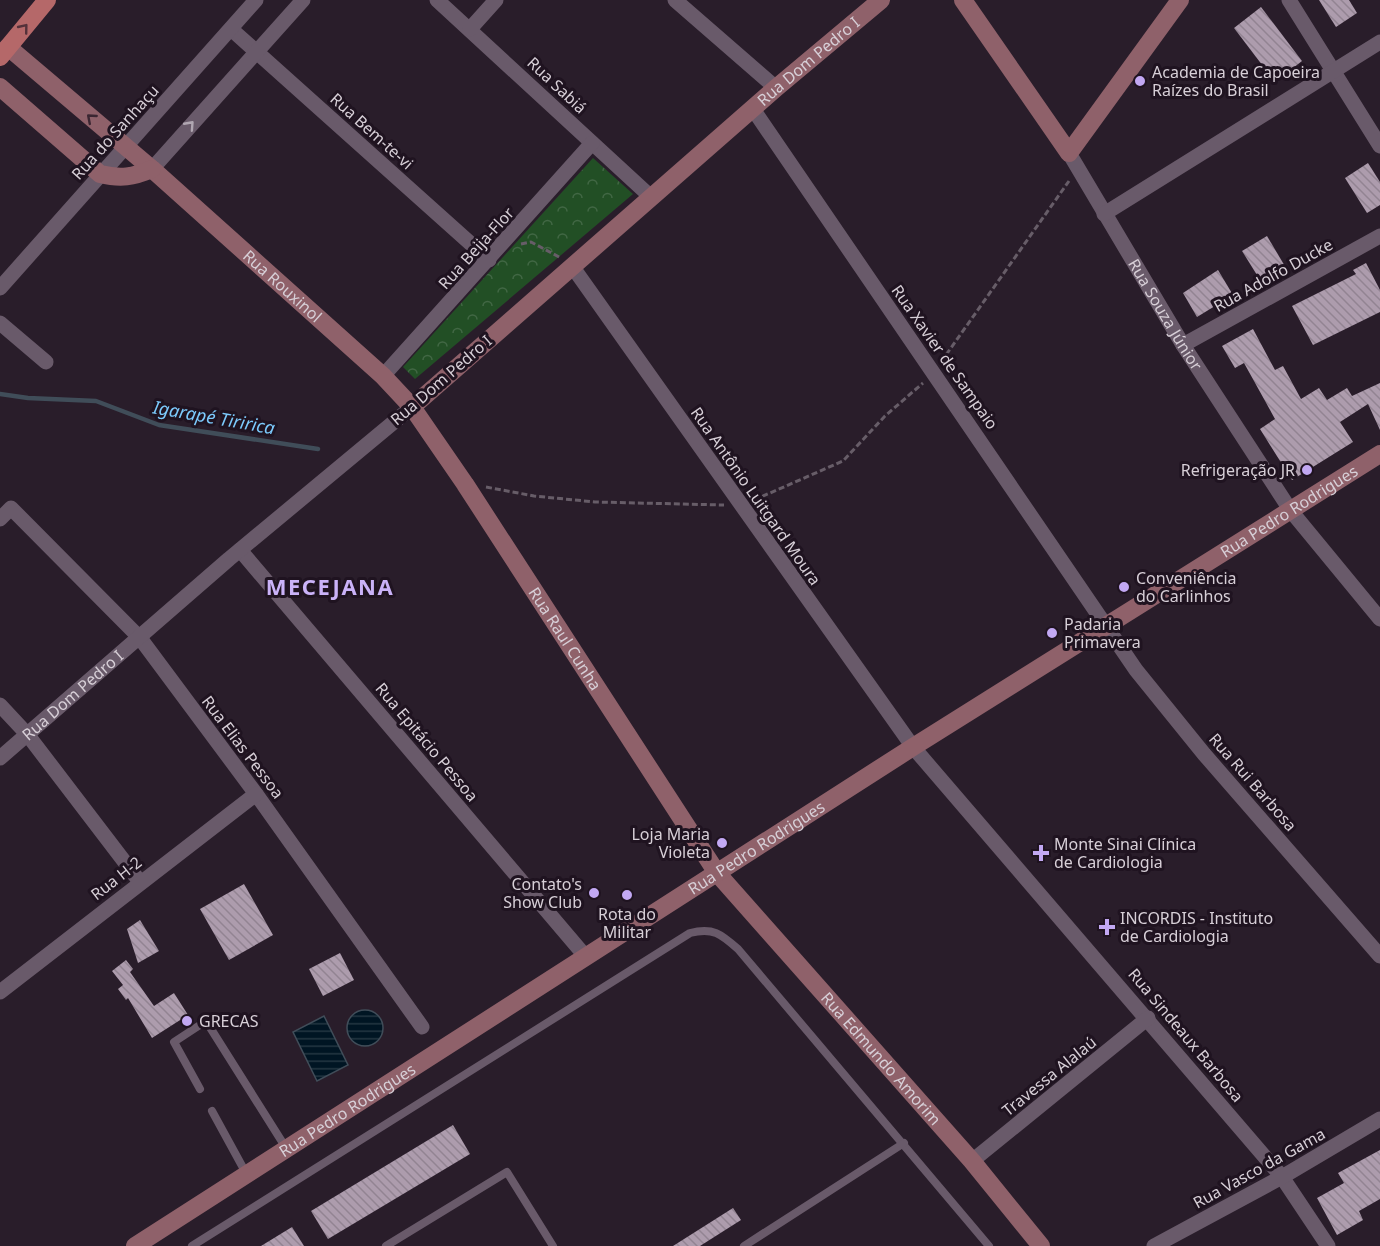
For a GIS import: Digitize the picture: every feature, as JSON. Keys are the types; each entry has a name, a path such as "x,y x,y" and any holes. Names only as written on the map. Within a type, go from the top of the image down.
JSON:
{"main road":[{"path":"4,52 47,0"}],"street":[{"name":"Rua do Sanhaçu","path":"0,288 256,0"},
{"path":"0,87 100,174 126,178 152,169 303,0"},
{"path":"470,29 496,0"},
{"path":"675,0 776,88"},
{"name":"Rua Dom Pedro I","path":"0,758 240,550 412,407 776,88 881,0"},
{"name":"Rua Souza Júnior","path":"963,0 1074,160 1183,345 1291,511 1380,619"},
{"path":"1074,160 1180,0"},
{"path":"1289,0 1380,146"},
{"name":"Rua Sabiá","path":"444,2 470,29 651,197"},
{"name":"Rua Bem-te-vi","path":"231,29 489,260"},
{"path":"1104,214 1380,42"},
{"name":"Rua Rouxinol","path":"4,52 152,169 383,376 412,407"},
{"name":"Rua Xavier de Sampaio","path":"753,109 1108,625"},
{"name":"Rua Beija-Flor","path":"383,376 502,247 592,142"},
{"name":"Rua Adolfo Ducke","path":"1183,345 1380,236"},
{"name":"Rua Antônio Luitgard Moura","path":"572,266 913,747"},
{"path":"0,323 46,362"},
{"name":"Rua Raul Cunha","path":"412,407 465,484 717,873"},
{"name":"Rua Pedro Rodrigues","path":"135,1246 913,747 1380,454"},
{"name":"Rua Elias Pessoa","path":"6,514 140,638 256,794 422,1027"},
{"name":"Rua Epitácio Pessoa","path":"240,550 586,957"},
{"name":"Rua Rui Barbosa","path":"1108,625 1136,670 1166,708 1380,956"},
{"path":"0,705 27,734 140,882"},
{"name":"Rua Sindeaux Barbosa","path":"913,747 1148,1018 1282,1177 1328,1246"},
{"name":"Rua H-2","path":"0,992 256,794"},
{"name":"Rua Edmundo Amorim","path":"717,873 972,1161 1041,1246"},
{"name":"Travessa Alalaú","path":"972,1161 1148,1018"},
{"name":"Rua Vasco da Gama","path":"1155,1246 1282,1177 1380,1119"}],"lane":[{"path":"192,1246 690,933 704,929 715,932 738,949 989,1246"},
{"path":"200,1089 174,1042 206,1022 287,1150"},
{"path":"212,1111 247,1175"},
{"path":"744,1246 904,1143"},
{"path":"386,1246 507,1172 553,1246"}],"path":[{"path":"465,484 534,496 595,502 740,506 843,461 885,416 934,372 1036,225 1074,160"},
{"path":"502,247 531,242 544,247 572,266"}],"green space":[{"path":"593,158 633,194 415,379 403,367"}],"water":[{"path":"365,1010 378,1015 383,1028 378,1041 365,1046 352,1041 347,1028 352,1015"},
{"path":"324,1016 348,1065 317,1081 293,1032"}],"building":[{"path":"1319,0 1349,0 1357,13 1336,27"},
{"path":"1261,7 1302,61 1275,82 1234,28"},
{"path":"1368,163 1380,182 1380,205 1367,213 1345,178"},
{"path":"1267,236 1286,268 1262,283 1242,251"},
{"path":"1366,263 1380,290 1380,312 1313,345 1292,306 1356,274 1353,270"},
{"path":"1218,270 1233,295 1197,317 1183,293"},
{"path":"1253,329 1275,370 1283,366 1301,399 1319,388 1327,400 1347,388 1352,396 1380,383 1380,430 1368,404 1340,422 1353,442 1292,480 1260,429 1275,419 1244,363 1235,368 1222,346"},
{"path":"244,884 273,935 229,960 200,909"},
{"path":"140,920 159,951 138,963 127,929"},
{"path":"340,953 354,980 323,996 309,969"},
{"path":"126,960 133,969 130,972 154,1006 174,993 188,1015 152,1038 128,998 126,1000 118,989 123,985 112,971"},
{"path":"453,1125 470,1154 328,1239 311,1211"},
{"path":"1380,1150 1380,1199 1359,1211 1363,1220 1337,1235 1317,1198 1344,1183 1338,1173"},
{"path":"733,1208 741,1220 700,1246 673,1246"},
{"path":"292,1227 304,1246 261,1246"}],"waterway":[{"name":"Igarapé Tiririca","path":"0,394 28,398 96,401 159,425 318,449"}],"place":[{"name":"Academia de Capoeira Raízes do Brasil","path":"1140,81"},
{"name":"Refrigeração JR","path":"1307,470"},
{"name":"Conveniência do Carlinhos","path":"1124,587"},
{"name":"Padaria Primavera","path":"1052,633"},
{"name":"Loja Maria Violeta","path":"722,843"},
{"name":"Monte Sinai Clínica de Cardiologia","path":"1041,853"},
{"name":"Contato's Show Club","path":"594,893"},
{"name":"Rota do Militar","path":"627,895"},
{"name":"INCORDIS - Instituto de Cardiologia","path":"1107,927"},
{"name":"GRECAS","path":"187,1021"}],"district":[{"name":"MECEJANA","path":"330,587"}]}
